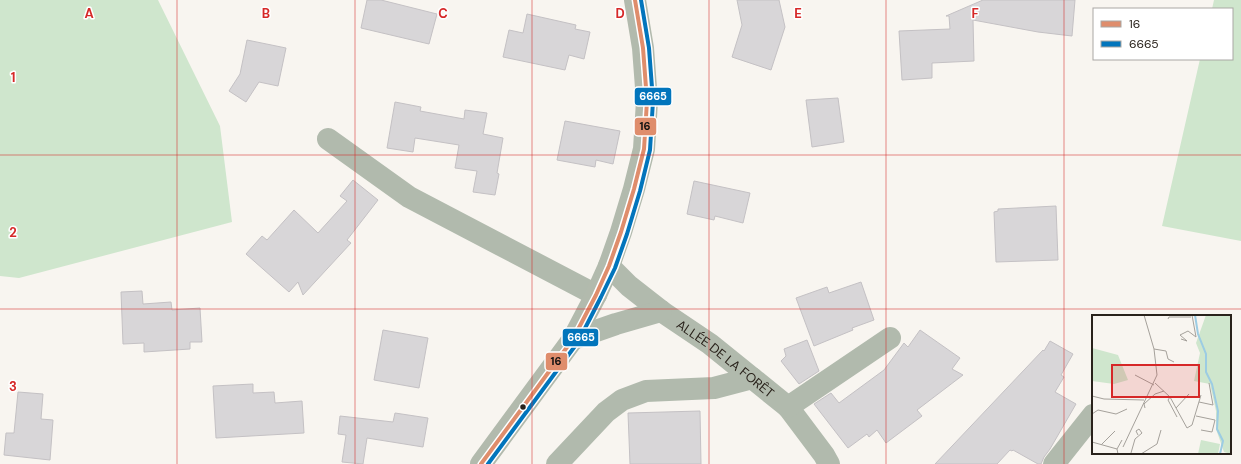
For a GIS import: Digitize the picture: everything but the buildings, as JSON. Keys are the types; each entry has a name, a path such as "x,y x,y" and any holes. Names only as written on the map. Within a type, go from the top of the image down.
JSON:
{"main road":[{"path":"482,464 573,339 609,266 634,189 644,148 647,101 643,48 635,0"}],"street":[{"path":"328,139 409,197 596,295"},
{"name":"ALLÉE DE LA FORÊT","path":"609,266 629,286 661,311 710,344 788,407 824,461"},
{"path":"573,339 616,324 661,311"},
{"path":"788,407 890,338"},
{"path":"556,464 606,412 622,400 646,391 714,388 752,378"},
{"path":"1054,464 1092,416"}],"green space":[{"path":"0,0 158,0 220,126 232,222 19,278 0,276"},
{"path":"1214,0 1241,0 1241,241 1162,226 1200,60 1233,60 1233,8 1212,8"}],"transit line":[{"name":"16","path":"481,464 573,339 596,295 609,266 621,232 644,149 647,101 643,48 635,0"},
{"name":"6665","path":"488,464 578,342 615,268 627,234 650,150 653,101 649,48 641,0"}]}
